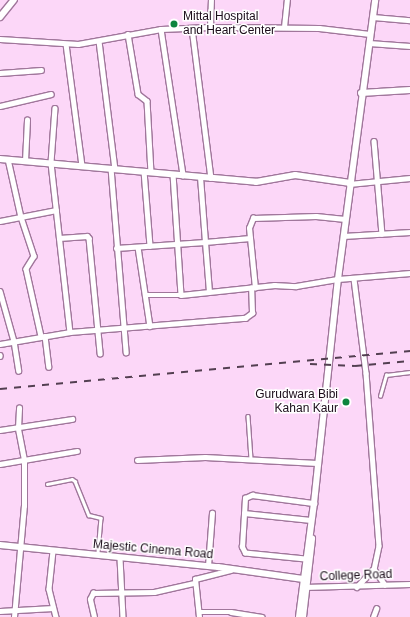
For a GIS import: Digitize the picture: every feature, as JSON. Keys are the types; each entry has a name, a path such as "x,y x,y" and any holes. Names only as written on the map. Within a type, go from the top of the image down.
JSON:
{"street":[{"path":"0,17 14,0"},
{"path":"210,27 211,0"},
{"path":"284,28 287,0"},
{"path":"303,617 303,579 305,559 314,503 317,463 339,279 375,0"},
{"path":"370,44 370,34 378,0"},
{"path":"374,17 410,20"},
{"path":"0,39 66,44 99,41 128,34 161,29 210,27 284,28 370,34"},
{"path":"192,28 211,178"},
{"path":"161,29 183,175"},
{"path":"128,34 138,94 147,101 151,172"},
{"path":"99,41 113,168 116,248 126,352"},
{"path":"66,44 82,166"},
{"path":"370,44 410,46"},
{"path":"0,73 41,70"},
{"path":"364,93 410,90"},
{"path":"0,106 51,94"},
{"path":"55,108 51,163 70,332"},
{"path":"25,161 27,120"},
{"path":"374,141 382,234"},
{"path":"0,159 263,182 295,175 351,184 410,178"},
{"path":"8,160 21,217 34,256 26,269 43,336 48,367"},
{"path":"144,171 150,246"},
{"path":"173,174 176,244 181,295"},
{"path":"200,177 209,292"},
{"path":"345,236 345,219 351,184"},
{"path":"0,222 56,210"},
{"path":"0,344 43,336 97,329 249,317 252,313 253,288 249,223 257,217 316,216 345,219"},
{"path":"345,236 410,232"},
{"path":"59,238 88,237 100,353"},
{"path":"116,248 250,238"},
{"path":"138,247 147,295 150,326"},
{"path":"147,295 181,295 253,288 302,286 339,279 354,279 410,273"},
{"path":"299,617 304,587 339,279"},
{"path":"354,279 366,373 379,546 374,569 357,587"},
{"path":"0,291 14,341 19,371"},
{"path":"14,617 24,506 24,460 18,428 19,408"},
{"path":"0,430 72,419"},
{"path":"0,464 77,451"},
{"path":"137,460 205,457 317,463"},
{"path":"305,559 245,553 242,547 245,498 249,495 314,503"},
{"path":"208,566 212,513"},
{"path":"244,514 311,520"},
{"name":"Majestic Cinema Road","path":"0,545 208,566 303,579"},
{"path":"53,551 49,589 56,617"},
{"path":"120,558 123,617"},
{"path":"94,617 90,599 93,593 154,592 194,583 198,578 234,569"},
{"path":"374,569 385,585"},
{"path":"194,583 199,614 231,612 262,617"},
{"name":"College Road","path":"304,587 357,587 410,584"},
{"path":"0,611 53,608"},
{"path":"373,617 376,609"}],"lane":[{"path":"380,396 386,375 410,372"},
{"path":"248,416 252,460"},
{"path":"46,484 72,479 75,481 90,514 101,518 98,556"}],"railway":[{"path":"0,389 410,351"},
{"path":"310,364 355,366 410,361"}],"place":[{"name":"Mittal Hospital and Heart Center","path":"174,24"},
{"name":"Gurudwara Bibi Kahan Kaur","path":"346,402"}]}
